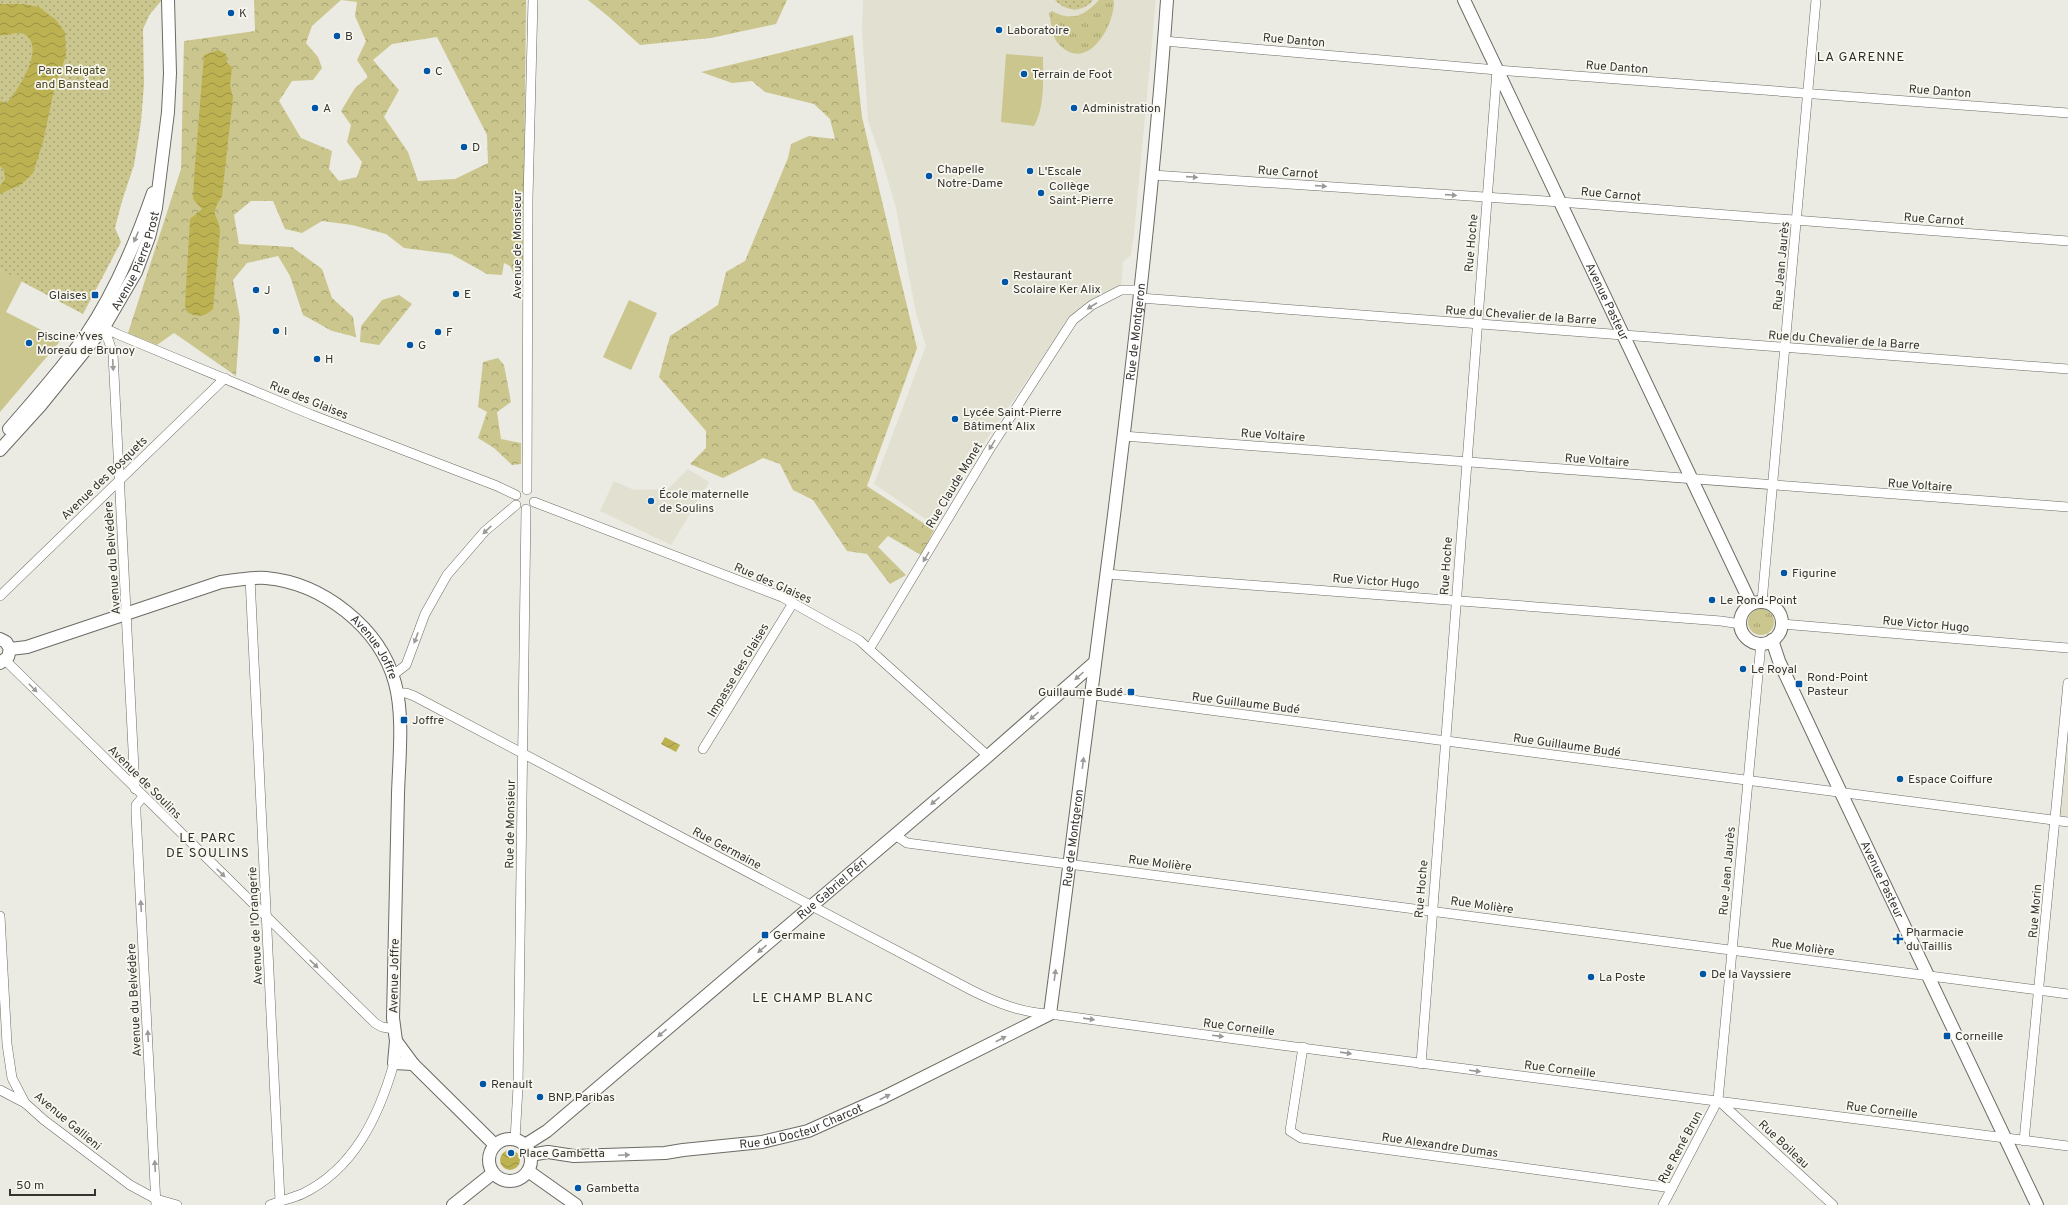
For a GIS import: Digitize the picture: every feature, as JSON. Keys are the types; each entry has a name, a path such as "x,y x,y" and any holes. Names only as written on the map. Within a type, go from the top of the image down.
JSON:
{"street":[{"name":"Avenue Pierre Prost","path":"0,450 40,406 99,325 148,208 159,174 168,112 170,67 168,0"},
{"name":"Avenue de Monsieur","path":"527,490 528,198 533,0"},
{"name":"Rue de Montgeron","path":"1050,1014 1092,694 1140,294 1153,175 1167,0"},
{"name":"Avenue Pasteur","path":"1464,0 1691,479 1756,603"},
{"name":"Rue Jean Jaurès","path":"1756,603 1774,486 1816,2"},
{"name":"Rue Danton","path":"1164,41 1496,70 2068,113"},
{"name":"Rue Hoche","path":"1421,1064 1431,911 1446,740 1496,70"},
{"name":"Rue Carnot","path":"1153,175 1560,202 2068,241"},
{"name":"Rue Claude Monet","path":"870,648 991,447 1073,320 1092,305 1120,290 1140,294"},
{"name":"Rue du Chevalier de la Barre","path":"1140,294 1477,324 2068,369"},
{"name":"Avenue Pierre Prost","path":"0,439 99,325"},
{"name":"Rue des Glaises","path":"99,325 117,334 312,415 497,486 516,495"},
{"name":"Avenue du Belvédère","path":"99,325 113,354 119,479 128,614 135,789"},
{"name":"Avenue des Bosquets","path":"0,596 119,479 225,378"},
{"name":"Rue Voltaire","path":"1123,436 2068,507"},
{"path":"527,490 532,493 534,502 531,507 521,509 516,505 516,495 521,491 527,490"},
{"name":"Rue des Glaises","path":"534,502 792,603 859,640 870,648 988,756"},
{"path":"392,675 406,665 425,614 447,574 485,531 516,505"},
{"name":"Rue de Monsieur","path":"523,1147 518,1092 526,509"},
{"name":"Rue Victor Hugo","path":"1106,574 1456,600 1721,621 1740,624"},
{"name":"Avenue Joffre","path":"5,657 27,647 221,582 250,578 266,578 301,586 340,606 369,634 379,649 392,675 397,693 399,742 394,1029 396,1041 394,1063"},
{"name":"Avenue de l'Orangerie","path":"250,578 280,1201"},
{"name":"Impasse des Glaises","path":"703,749 792,603"},
{"path":"1756,603 1774,606 1781,618 1782,624 1780,630 1766,642 1749,640 1741,630 1740,624 1743,612 1756,603"},
{"name":"Rue Victor Hugo","path":"1782,624 2068,648"},
{"path":"0,639 6,642 5,657"},
{"name":"Avenue Pasteur","path":"1766,642 1779,661 2037,1205"},
{"name":"Rue Jean Jaurès","path":"1718,1100 1747,780 1766,642"},
{"name":"Avenue de Soulins","path":"5,657 143,797 375,1023 382,1027 394,1029"},
{"path":"1063,691 1095,662"},
{"name":"Rue Morin","path":"2024,1141 2039,991 2051,820 2068,683"},
{"name":"Rue Guillaume Budé","path":"1063,691 1841,791 2068,822"},
{"name":"Rue Gabriel Péri","path":"523,1147 547,1130 1063,691"},
{"name":"Rue Germaine","path":"397,693 406,693 414,696 986,997 1030,1013 1050,1014"},
{"name":"Avenue du Belvédère","path":"143,797 136,805 136,813 156,1202"},
{"name":"Rue Molière","path":"895,834 907,843 1732,949 2068,994"},
{"name":"Avenue Gallieni","path":"0,916 6,1044 12,1078 25,1103 44,1120 130,1185 156,1202 177,1205"},
{"name":"Rue du Docteur Charcot","path":"523,1147 574,1156 664,1153 762,1142 808,1131 872,1103 1050,1014"},
{"name":"Rue Corneille","path":"1050,1014 1421,1064 1718,1100 2068,1146"},
{"name":"Avenue Joffre","path":"396,1041 413,1064 495,1145"},
{"name":"Rue Alexandre Dumas","path":"1303,1047 1290,1131 1301,1138 1672,1188"},
{"path":"270,1205 302,1194 326,1179 345,1161 373,1123 394,1063 413,1064"},
{"path":"0,1090 25,1103"},
{"name":"Rue René Brun","path":"1663,1205 1718,1100"},
{"name":"Rue Boileau","path":"1718,1100 1833,1205"},
{"path":"504,1140 523,1147 531,1161 528,1171 524,1176 514,1181 502,1180 493,1173 489,1161 489,1155 495,1145 504,1140"},
{"path":"528,1171 576,1205"},
{"path":"453,1205 493,1173"}],"shaded area":[{"path":"863,0 1156,0 1134,233 1131,255 1123,262 1121,285 1093,300 1063,324 1064,326 930,522 874,484 926,346 916,313 896,208 883,163 868,121 862,30"},
{"name":"École maternelle de Soulins","path":"688,469 709,482 671,545 600,511 614,481 634,490 668,489"},
{"path":"2068,683 2068,822 2055,821"}],"green space":[{"name":"Parc Reigate and Banstead","path":"0,0 162,0 150,14 143,29 144,84 141,122 134,165 115,228 121,242 83,314 0,270"},
{"path":"254,0 341,0 526,0 523,277 514,274 510,266 504,263 502,275 487,274 451,254 404,248 386,234 352,225 322,221 302,233 285,229 273,201 251,201 234,215 239,244 292,247 322,269 332,298 353,317 356,337 332,331 303,315 290,276 278,256 247,263 233,280 240,318 236,376 174,333 157,345 128,333 181,169 184,41 255,31","holes":["341,0 357,2 355,16 366,41 357,60 368,77 355,88 341,111 351,125 347,142 362,162 357,177 339,181 329,169 332,151 301,138 279,101 292,81 313,80 322,68 318,57 306,43 312,26","437,37 487,135 488,163 455,179 418,181 408,152 384,117 399,90 373,60 392,44"]},
{"path":"588,0 787,0 776,24 711,38 640,45"},
{"path":"1055,0 1093,0 1089,4 1079,9 1069,9 1059,4"},
{"path":"1099,0 1113,0 1114,2 1113,13 1103,35 1096,44 1087,51 1078,54 1067,51 1055,39 1049,13 1052,11 1066,16 1077,16 1088,10"},
{"path":"853,35 862,117 917,348 867,486 934,530 921,555 888,536 878,547 906,575 890,584 867,554 847,551 813,500 793,490 780,464 763,458 723,478 690,464 706,448 706,431 659,377 670,336 718,305 726,272 745,261 788,158 791,144 809,136 835,139 830,119 814,104 765,92 752,81 732,83 701,72"},
{"name":"Terrain de Foot","path":"1006,54 1043,57 1042,101 1038,118 1034,126 1001,122"},
{"name":"Piscine Yves Moreau de Brunoy","path":"0,270 22,281 6,312 61,340 0,412"},
{"path":"399,295 412,304 379,345 360,342 361,326 382,300"},
{"path":"629,300 657,313 631,370 603,357"},
{"path":"498,358 504,365 511,402 497,412 501,439 521,443 521,464 512,465 494,448 478,438 487,412 478,407 483,362"},
{"path":"1761,609 1770,613 1774,622 1770,631 1761,635 1752,631 1748,622 1752,613"}],"water":[{"path":"0,4 23,4 39,7 56,20 65,32 66,56 55,85 43,142 33,173 22,184 0,194 0,186 5,179 4,170 0,166 0,101 7,103 18,89 32,58 33,48 30,40 24,34 18,33 0,35"},
{"path":"218,50 226,54 227,63 232,67 230,86 233,97 222,196 215,212 220,232 213,309 207,314 198,316 187,312 185,305 190,219 202,209 193,199 204,55"},
{"path":"665,737 680,745 676,752 661,744"},
{"path":"506,1150 514,1150 520,1156 520,1164 514,1170 506,1170 500,1164 500,1156"}],"place":[{"name":"K","path":"231,13"},
{"name":"Laboratoire","path":"999,30"},
{"name":"B","path":"337,36"},
{"name":"C","path":"427,71"},
{"name":"Terrain de Foot","path":"1024,74"},
{"name":"A","path":"315,108"},
{"name":"Administration","path":"1074,108"},
{"name":"D","path":"464,147"},
{"name":"L'Escale","path":"1030,171"},
{"name":"Chapelle Notre-Dame","path":"929,176"},
{"name":"Collège Saint-Pierre","path":"1041,193"},
{"name":"Restaurant Scolaire Ker Alix","path":"1005,282"},
{"name":"J","path":"256,290"},
{"name":"E","path":"456,294"},
{"name":"Glaises","path":"95,295"},
{"name":"I","path":"276,331"},
{"name":"F","path":"438,332"},
{"name":"Piscine Yves Moreau de Brunoy","path":"29,343"},
{"name":"G","path":"410,345"},
{"name":"H","path":"317,359"},
{"name":"Lycée Saint-Pierre Bâtiment Alix","path":"955,419"},
{"name":"École maternelle de Soulins","path":"651,501"},
{"name":"Figurine","path":"1784,573"},
{"name":"Le Rond-Point","path":"1712,600"},
{"name":"Le Royal","path":"1743,669"},
{"name":"Rond-Point Pasteur","path":"1799,684"},
{"name":"Guillaume Budé","path":"1131,692"},
{"name":"Joffre","path":"404,720"},
{"name":"Espace Coiffure","path":"1900,779"},
{"name":"Germaine","path":"765,935"},
{"name":"Pharmacie du Taillis","path":"1898,939"},
{"name":"De la Vayssiere","path":"1703,974"},
{"name":"La Poste","path":"1591,977"},
{"name":"Corneille","path":"1947,1036"},
{"name":"Renault","path":"483,1084"},
{"name":"BNP Paribas","path":"540,1097"},
{"name":"Place Gambetta","path":"511,1153"},
{"name":"Gambetta","path":"578,1188"}],"district":[{"name":"LA GARENNE","path":"1861,56"},
{"name":"LE PARC DE SOULINS","path":"208,844"},
{"name":"LE CHAMP BLANC","path":"813,997"}]}
